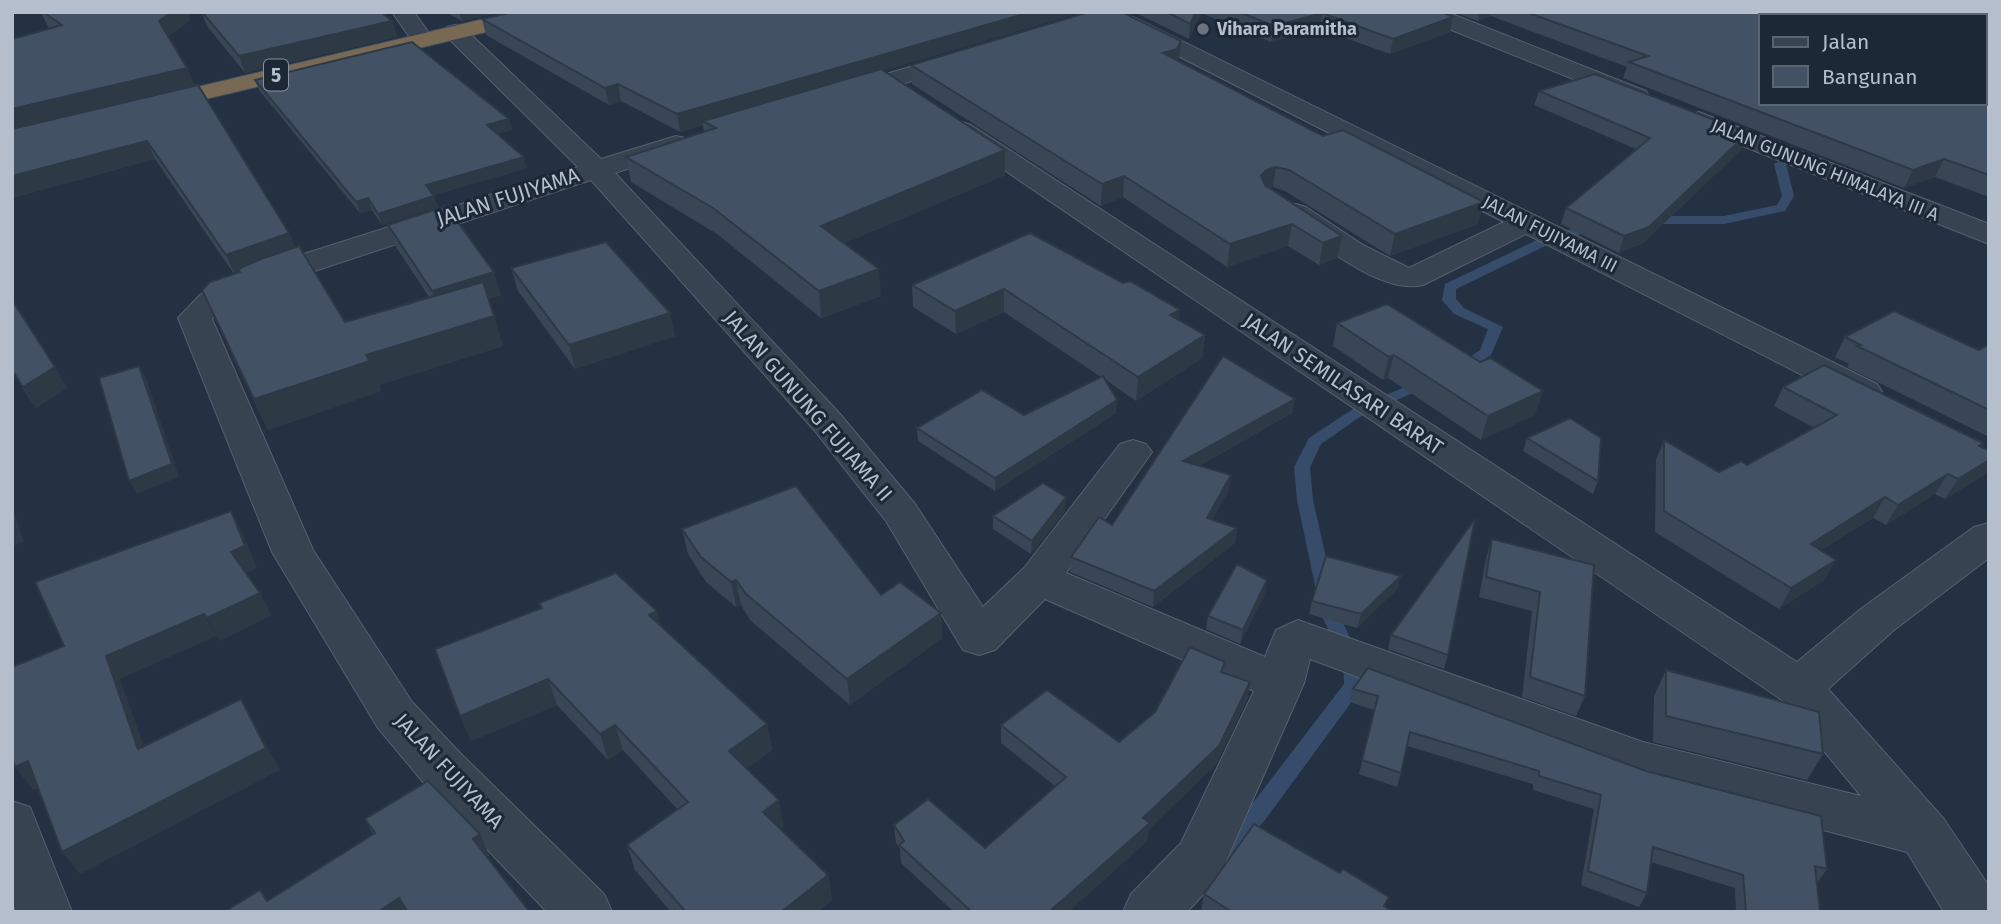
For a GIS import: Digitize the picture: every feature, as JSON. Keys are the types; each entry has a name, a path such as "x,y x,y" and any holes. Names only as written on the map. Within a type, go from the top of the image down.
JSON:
{"highway":[{"name":"5","path":"124,112 541,12"}],"street":[{"path":"403,12 424,40"},
{"path":"1427,12 1657,104"},
{"name":"JALAN FUJIYAMA III","path":"1114,13 1889,405"},
{"path":"455,32 595,168"},
{"path":"821,101 988,51"},
{"name":"JALAN SEMILASARI BARAT","path":"887,81 1799,687 1924,834 1975,912"},
{"name":"JALAN GUNUNG HIMALAYA III A","path":"1682,114 1989,236"},
{"name":"JALAN FUJIYAMA","path":"584,912 442,768 395,715 293,552 195,317 211,302 261,278 595,168 701,136"},
{"name":"JALAN GUNUNG FUJIAMA II","path":"595,168 827,422 901,513 979,638 1039,579 1133,453"},
{"path":"1273,199 1380,267 1412,278 1527,222"},
{"path":"1799,687 1878,619 1989,537"},
{"path":"1039,579 1282,683"},
{"path":"1151,912 1200,860 1282,683 1292,642 1298,637 1640,762 1924,834"},
{"path":"12,823 44,912"}],"building":[{"path":"43,12 172,12 159,21 187,68 12,109 12,39 62,25"},
{"path":"202,12 381,12 392,21 239,56"},
{"path":"513,12 1031,12 677,114 618,84 605,88 482,19"},
{"path":"1089,12 1122,12 1181,41 1177,49 1163,53 1323,136 1343,130 1484,202 1395,234 1289,170 1276,167 1266,170 1261,176 1265,185 1342,236 1323,243 1292,224 1230,244 1124,176 1102,184 911,65"},
{"path":"1167,12 1196,12 1190,24"},
{"path":"1239,12 1442,12 1453,17 1393,39 1322,13 1274,26"},
{"path":"1526,12 1843,12 1759,14 1759,105 1987,105 1989,86 1989,175 1944,159 1913,170 1629,62 1648,56"},
{"path":"412,42 509,119 487,125 524,157 426,185 434,196 378,214 368,198 356,202 255,80"},
{"path":"881,69 1005,150 821,226 879,269 819,291 713,208 626,157 716,128 703,121"},
{"path":"1595,74 1748,133 1649,227 1624,236 1566,208 1650,138 1539,91"},
{"path":"198,85 289,233 226,255 147,141 12,176 12,129"},
{"path":"446,206 494,272 432,291 388,225"},
{"path":"1030,233 1123,283 1130,281 1180,310 1170,315 1205,335 1138,377 1004,289 955,311 912,285"},
{"path":"606,242 670,313 569,345 511,268"},
{"path":"299,246 345,322 483,282 494,316 366,355 370,361 254,399 202,290 210,282 240,272 238,269"},
{"path":"12,300 55,367 23,387 12,370"},
{"path":"1387,304 1480,362 1490,358 1543,391 1488,416 1394,355 1389,357 1337,323"},
{"path":"1894,311 1979,350 1989,344 1989,410 1857,346 1861,345 1845,337"},
{"path":"1223,356 1295,399 1183,461 1231,475 1207,518 1237,528 1154,591 1071,557 1099,517 1112,525"},
{"path":"1824,365 1983,443 1979,446 1989,450 1989,460 1958,479 1948,474 1898,505 1885,497 1811,544 1836,560 1791,588 1664,511 1664,440 1719,472 1741,461 1747,465 1837,415 1783,387"},
{"path":"139,366 172,464 129,481 99,378"},
{"path":"1103,376 1117,400 995,478 917,428 982,390 1024,415"},
{"path":"1570,418 1601,438 1598,481 1527,438"},
{"path":"1043,483 1066,497 1032,541 993,516"},
{"path":"796,486 881,595 900,582 941,613 847,679 746,594 736,580 731,582 701,557 682,529"},
{"path":"231,511 245,546 231,552 260,593 207,618 204,614 106,656 138,749 241,699 266,748 62,852 28,761 15,767 12,757 12,667 64,646 35,582"},
{"path":"1475,519 1448,655 1391,635"},
{"path":"1492,539 1594,565 1585,696 1530,677 1540,592 1486,577"},
{"path":"1326,556 1401,576 1361,614 1312,601"},
{"path":"1237,564 1267,580 1243,630 1208,616"},
{"path":"616,573 657,611 649,615 767,724 729,751 779,800 763,812 828,875 781,912 686,912 627,845 688,802 615,725 600,734 548,679 460,716 435,649 542,608 539,603"},
{"path":"1190,647 1225,662 1221,672 1250,682 1219,746 1143,818 1150,823 1049,912 972,912 899,845 904,841 894,825 928,799 985,848 1066,777 1001,725 1047,690 1119,742 1155,712"},
{"path":"1368,668 1646,771 1821,816 1827,869 1815,866 1820,912 1746,912 1743,875 1653,847 1647,893 1588,871 1601,795 1539,776 1539,771 1410,732 1401,773 1362,760 1378,696 1353,689"},
{"path":"1666,670 1819,712 1823,754 1666,716"},
{"path":"428,781 480,834 473,839 528,912 408,912 399,898 378,912 224,912 260,890 267,901 375,833 365,819"},
{"path":"1254,824 1340,873 1343,869 1389,897 1384,906 1393,912 1232,912 1204,894"}],"waterway":[{"path":"1647,220 1724,220 1781,208 1788,196 1780,164"},
{"path":"1460,369 1486,352 1496,327 1459,311 1449,300 1450,287 1541,243 1593,226"},
{"path":"1222,852 1257,814 1354,685 1352,662 1330,614 1305,500 1302,467 1314,441 1358,412 1426,382"}],"place":[{"name":"Vihara Paramitha","path":"1203,29"}]}
